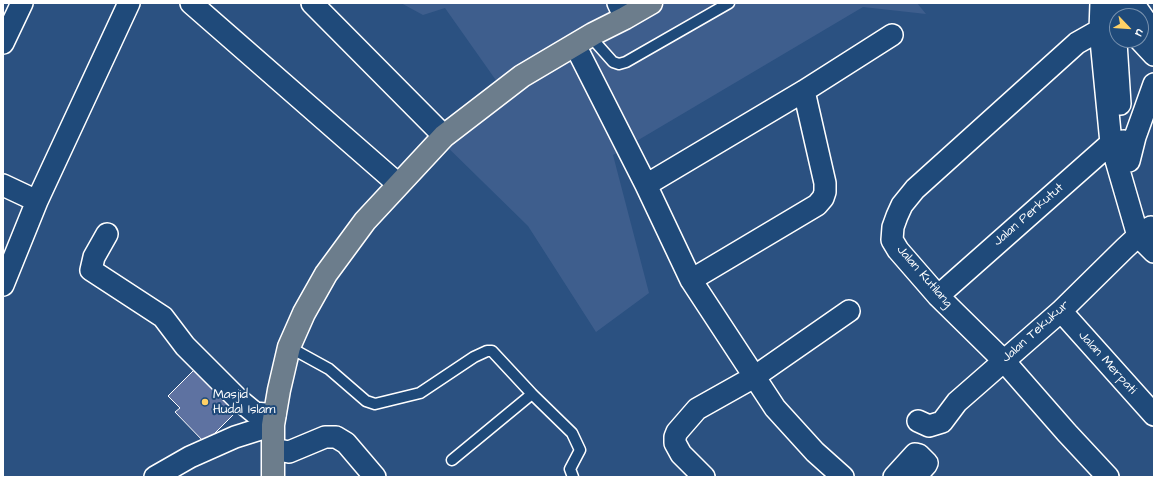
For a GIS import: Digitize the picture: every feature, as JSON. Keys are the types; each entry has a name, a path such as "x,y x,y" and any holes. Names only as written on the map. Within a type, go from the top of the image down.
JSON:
{"main road":[{"path":"273,477 274,420 289,347 304,313 326,274 365,220 444,136 522,76 584,40 622,11 651,3"}],"street":[{"path":"3,43 22,3"},
{"path":"3,285 37,201 129,3"},
{"path":"192,3 398,184"},
{"path":"312,3 444,136"},
{"name":"Jalan Kutilang","path":"1108,477 1004,361 938,296 898,250 892,240 893,227 902,205 915,189 1076,43 1109,18"},
{"path":"646,185 804,91 892,35"},
{"path":"584,40 646,185 691,280 775,408 836,475"},
{"path":"1115,48 1118,142 1148,231"},
{"path":"1129,161 1135,137 1154,84"},
{"path":"691,280 817,204 823,198 825,183 804,91"},
{"path":"1118,142 1129,161 1154,252"},
{"name":"Jalan Perkutut","path":"938,296 1118,142"},
{"path":"3,184 37,201"},
{"name":"Jalan Tekukur","path":"918,421 929,426 942,422 957,402 1061,311 1148,231"},
{"path":"107,234 94,257 91,270 163,317 185,346 238,400 255,413 274,420"},
{"path":"704,477 682,454 675,443 677,432 697,409 754,377 849,311"},
{"name":"Jalan Merpati","path":"1061,311 1154,415"},
{"path":"155,477 190,458 274,420"},
{"path":"273,449 289,452 325,437 336,438 346,443 375,477"},
{"path":"894,477 915,454 919,455 926,463 914,477"}],"lane":[{"path":"584,40 597,44 613,62 620,64 729,3"},
{"path":"289,347 329,369 366,401 375,404 420,393 474,357 486,351 492,351 532,394 572,433 580,450 570,470 573,477"},
{"path":"452,460 532,394"}],"shaded area":[{"path":"401,3 917,3 926,14 863,7 613,155 649,293 596,332 528,226 435,135 500,86 445,8 423,15"}],"building":[{"name":"Masjid Hudal Islam","path":"199,365 241,407 205,443 175,412 180,408 168,396"}],"place":[{"name":"Masjid Hudal Islam","path":"205,402"}]}
